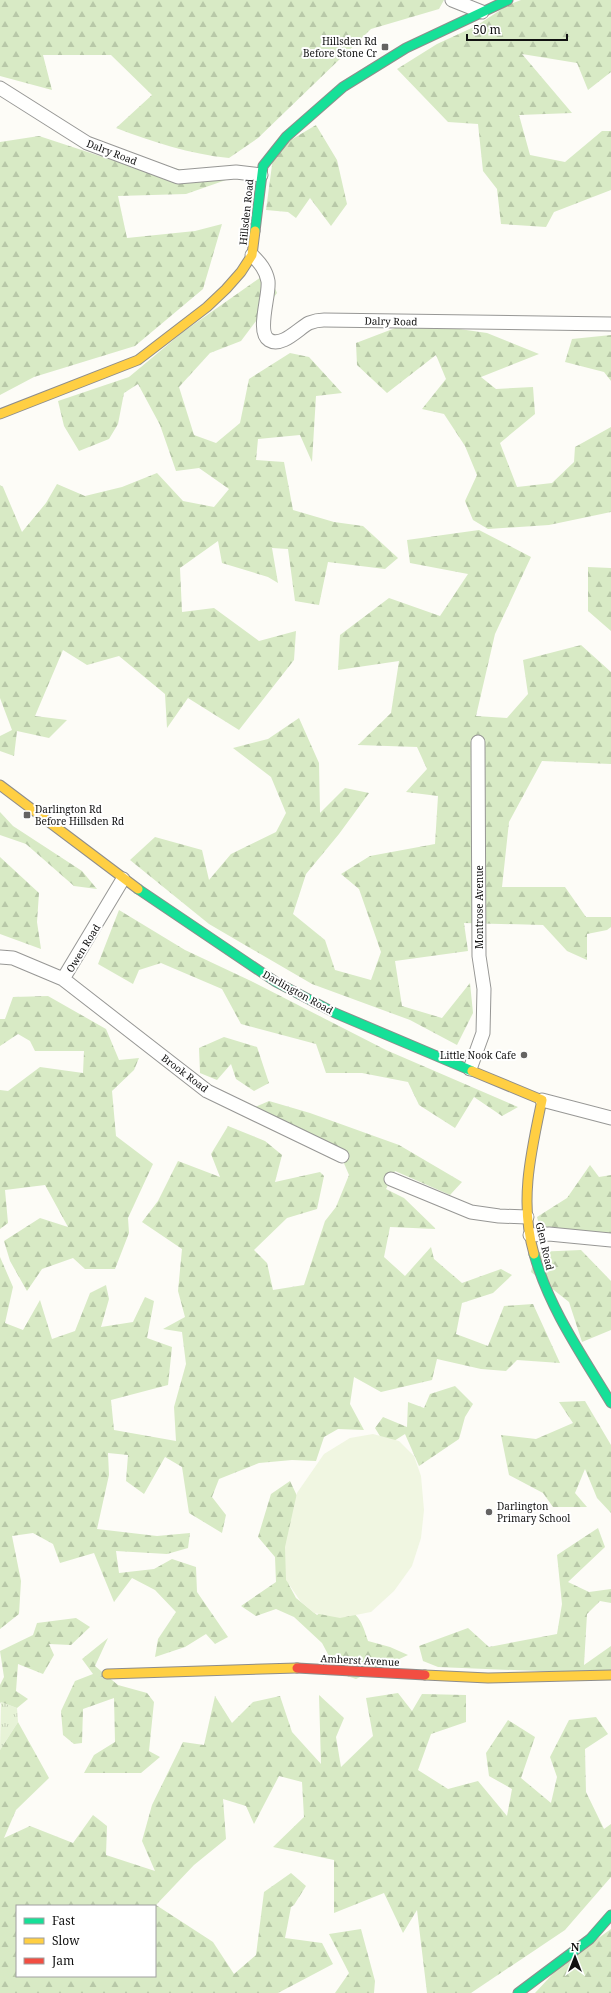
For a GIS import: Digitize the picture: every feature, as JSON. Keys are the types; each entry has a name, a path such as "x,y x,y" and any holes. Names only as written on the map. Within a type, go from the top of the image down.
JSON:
{"street":[{"path":"452,0 482,12"},
{"name":"Hillsden Road","path":"0,414 138,360 217,298 241,272 252,255 261,175 268,158 286,137 343,87 406,48 508,0"},
{"name":"Dalry Road","path":"0,88 86,143 178,177 236,172 261,175"},
{"name":"Dalry Road","path":"252,255 262,265 268,280 269,292 263,324 267,339 271,341 284,340 310,322 324,320 611,324"},
{"name":"Montrose Avenue","path":"470,1069 483,1033 484,989 479,956 478,742"},
{"name":"Darlington Road","path":"0,785 124,879 276,982 335,1012 542,1100 611,1118"},
{"name":"Owen Road","path":"0,956 13,958 63,979 124,879"},
{"name":"Brook Road","path":"63,979 207,1091 342,1156"},
{"name":"Glen Road","path":"542,1100 531,1155 527,1217 530,1235 538,1270 550,1297 611,1404"},
{"path":"391,1180 471,1212 499,1216 527,1217"},
{"path":"530,1235 549,1234 611,1240"},
{"name":"Amherst Avenue","path":"107,1674 302,1668 488,1678 611,1675"},
{"path":"518,1993 590,1939 611,1915"}],"green space":[{"path":"0,0 444,0 439,9 371,29 258,138 229,158 200,154 171,147 116,128 152,95 111,55 43,55 52,90 0,76"},
{"path":"521,0 611,0 611,72 588,90 577,63 522,54 572,113 519,115 530,155 565,162 602,131 611,131 611,190 554,212 546,227 501,224 497,189 483,171 478,124 448,122 397,69 437,44 476,26 508,5"},
{"path":"316,125 337,160 347,204 331,226 310,198 296,218 288,212 266,210 274,150"},
{"path":"39,136 112,160 165,166 226,180 186,194 118,196 127,238 195,231 222,224 203,289 135,346 34,377 0,395 0,142"},
{"path":"268,272 277,293 241,341 210,353 179,387 194,435 216,443 240,423 249,379 290,353 309,357 342,393 316,396 312,462 300,435 258,439 256,460 284,462 293,510 334,522 363,526 398,558 385,569 328,562 319,605 295,601 288,549 272,548 278,583 268,577 222,563 218,541 180,568 182,612 214,608 259,641 296,631 294,660 239,730 188,698 167,728 165,694 119,656 87,665 63,650 35,716 67,720 49,738 17,731 14,756 0,751 0,736 12,730 0,698 0,485 3,487 22,532 46,503 57,484 85,496 122,487 157,473 183,501 214,507 229,489 199,468 176,471 160,425 138,384 124,393 118,424 109,439 79,451 64,426 58,401 129,377 183,332"},
{"path":"411,322 487,333 539,354 481,377 496,389 533,387 535,414 500,443 517,487 552,483 574,462 575,447 611,427 611,512 549,525 488,529 473,520 465,501 477,475 465,446 444,414 422,409 446,379 436,355 387,393 357,365 356,343"},
{"path":"611,335 611,381 604,372 565,362 572,339"},
{"path":"479,530 531,557 495,634 476,716 507,718 528,694 523,660 581,645 611,672 611,764 542,761 509,822 502,887 565,887 586,917 611,917 611,927 607,930 587,934 587,960 567,951 543,925 464,923 468,951 395,961 402,1006 442,1018 470,983 473,1013 457,1045 410,1020 312,984 209,924 130,860 155,837 202,850 209,880 231,854 276,832 286,813 271,777 233,748 268,739 299,718 319,763 320,813 345,788 369,793 339,834 306,874 293,914 325,940 335,970 371,980 381,952 359,889 341,874 370,856 435,844 438,796 406,792 427,769 417,747 358,745 391,713 399,661 338,670 340,635 389,598 440,616 468,574 410,563 407,540"},
{"path":"588,567 611,568 611,631 588,611"},
{"path":"0,812 13,826 82,871 97,889 74,886 26,844 0,835"},
{"path":"0,857 39,893 37,922 41,949 0,934"},
{"path":"119,910 185,950 251,981 386,1050 518,1107 502,1116 474,1097 455,1128 419,1105 408,1082 362,1073 326,1073 316,1044 241,1024 222,989 161,963 139,970 133,984 98,964"},
{"path":"48,996 106,1029 119,1060 139,1058 134,1070 112,1091 116,1136 153,1164 128,1218 129,1233 115,1269 85,1269 73,1258 42,1269 27,1291 10,1261 4,1241 40,1218 68,1227 45,1185 5,1190 8,1223 0,1229 0,1090 8,1091 40,1067 83,1073 84,1051 35,1051 30,1041 18,1034 0,1046 0,1019 5,1019 13,997"},
{"path":"224,1037 257,1047 269,1083 254,1091 236,1079 231,1064 217,1080 200,1073 199,1048"},
{"path":"269,1101 310,1113 399,1145 462,1182 450,1195 395,1171 386,1189 404,1198 436,1229 390,1227 384,1257 405,1276 431,1247 434,1259 462,1283 501,1269 512,1275 493,1293 462,1303 456,1334 488,1346 504,1306 533,1304 560,1363 517,1360 506,1371 481,1369 437,1359 432,1380 381,1392 354,1377 350,1404 364,1430 338,1429 324,1437 316,1461 292,1460 259,1463 219,1479 212,1497 226,1515 222,1533 189,1513 182,1467 165,1457 144,1494 126,1481 128,1455 108,1453 109,1475 97,1529 157,1536 190,1533 188,1548 167,1554 116,1551 119,1573 154,1569 172,1559 196,1567 197,1592 228,1637 215,1644 206,1634 185,1647 155,1657 158,1639 176,1612 155,1590 132,1578 114,1602 94,1553 60,1563 53,1544 33,1533 12,1536 21,1581 19,1614 0,1629 0,1257 13,1287 5,1323 23,1330 40,1300 52,1339 75,1331 90,1293 106,1285 109,1299 101,1327 133,1322 145,1297 154,1301 147,1338 172,1347 168,1385 111,1400 114,1430 176,1441 174,1407 186,1364 182,1332 163,1329 185,1317 178,1291 182,1249 142,1222 158,1201 178,1161 220,1177 211,1154 228,1126 265,1141 282,1155 275,1182 320,1172 324,1176 317,1209 287,1218 254,1250 267,1263 273,1290 304,1285 325,1221 336,1207 349,1175 340,1154 248,1110"},
{"path":"590,1165 599,1177 611,1175 611,1237 540,1228 537,1217 567,1198"},
{"path":"581,1250 611,1281 611,1330 582,1342 569,1302 531,1272 535,1252"},
{"path":"455,1386 473,1404 465,1417 459,1439 419,1466 405,1434 386,1446 375,1428 383,1417 407,1427 408,1402 424,1408 430,1394"},
{"path":"585,1401 611,1445 611,1513 597,1498 585,1469 575,1493 587,1507 553,1507 543,1493 509,1475 501,1435 536,1439 573,1423 559,1402"},
{"path":"373,1434 399,1441 414,1456 421,1476 424,1510 421,1538 412,1566 394,1591 371,1612 340,1618 314,1613 301,1602 286,1580 285,1547 297,1493 324,1454 350,1438"},
{"path":"290,1481 298,1498 287,1540 289,1585 296,1598 317,1615 334,1603 348,1610 357,1616 363,1626 368,1641 390,1647 408,1655 356,1679 338,1673 322,1643 294,1617 276,1609 256,1616 241,1606 276,1582 275,1557 258,1537 271,1494"},
{"path":"598,1528 605,1547 568,1582 589,1592 611,1589 611,1603 600,1601 587,1614 584,1665 611,1646 611,1674 438,1667 423,1661 419,1646 468,1628 489,1647 557,1634 562,1604 557,1555"},
{"path":"76,1618 90,1627 71,1645 49,1644 54,1655 43,1674 18,1664 16,1691 28,1699 17,1708 1,1702 0,1704 0,1685 4,1677 0,1651 33,1635 37,1623"},
{"path":"108,1638 95,1666 118,1685 147,1693 154,1702 149,1751 160,1757 141,1773 84,1773 94,1755 115,1742 114,1698 83,1709 82,1743 74,1744 63,1735 61,1711 75,1681 93,1674 82,1659"},
{"path":"398,1693 412,1711 422,1694 466,1695 466,1722 431,1734 418,1770 448,1789 478,1781 507,1816 512,1789 489,1776 486,1753 508,1720 535,1737 521,1778 551,1803 557,1777 550,1757 569,1720 596,1717 608,1734 585,1749 586,1792 604,1829 611,1824 611,1877 565,1930 471,1993 427,1993 417,1910 403,1933 384,1893 334,1913 334,1860 273,1847 304,1817 302,1782 279,1776 254,1824 246,1806 223,1799 226,1839 194,1865 156,1905 213,1942 234,1974 256,1955 264,1892 291,1873 306,1886 294,1905 291,1907 285,1938 322,1943 333,1964 278,1993 0,1993 0,1750 18,1722 49,1778 16,1810 4,1838 30,1826 73,1843 93,1815 107,1826 106,1855 155,1871 142,1841 152,1805 183,1742 204,1745 215,1696 232,1723 253,1702 280,1696 292,1732 321,1764 319,1695 344,1718 336,1737 341,1767 373,1736 366,1698"},
{"path":"1,1702 17,1708 18,1722 0,1750"},
{"path":"361,1929 375,1981 374,1993 335,1993 349,1973 329,1934"},
{"path":"611,1929 611,1993 535,1993 561,1965"}],"traffic: fast":[{"path":"255,231 263,166 286,137 343,87 406,48 508,0"},
{"path":"138,889 276,982 335,1013 472,1071"},
{"path":"534,1254 540,1274 557,1312 611,1403"},
{"path":"518,1993 590,1939 611,1915"}],"traffic: slow":[{"path":"0,414 138,360 207,307 226,289 241,272 252,255 255,231"},
{"path":"0,785 138,889"},
{"path":"472,1071 542,1100 528,1177 527,1196 527,1215 534,1254"},
{"path":"107,1674 297,1668"},
{"path":"425,1675 488,1678 611,1675"}],"traffic: jam":[{"path":"297,1668 425,1675"}],"place":[{"name":"Hillsden Rd Before Stone Cr","path":"385,47"},
{"name":"Darlington Rd Before Hillsden Rd","path":"27,815"},
{"name":"Little Nook Cafe","path":"524,1055"},
{"name":"Darlington Primary School","path":"489,1512"}]}
